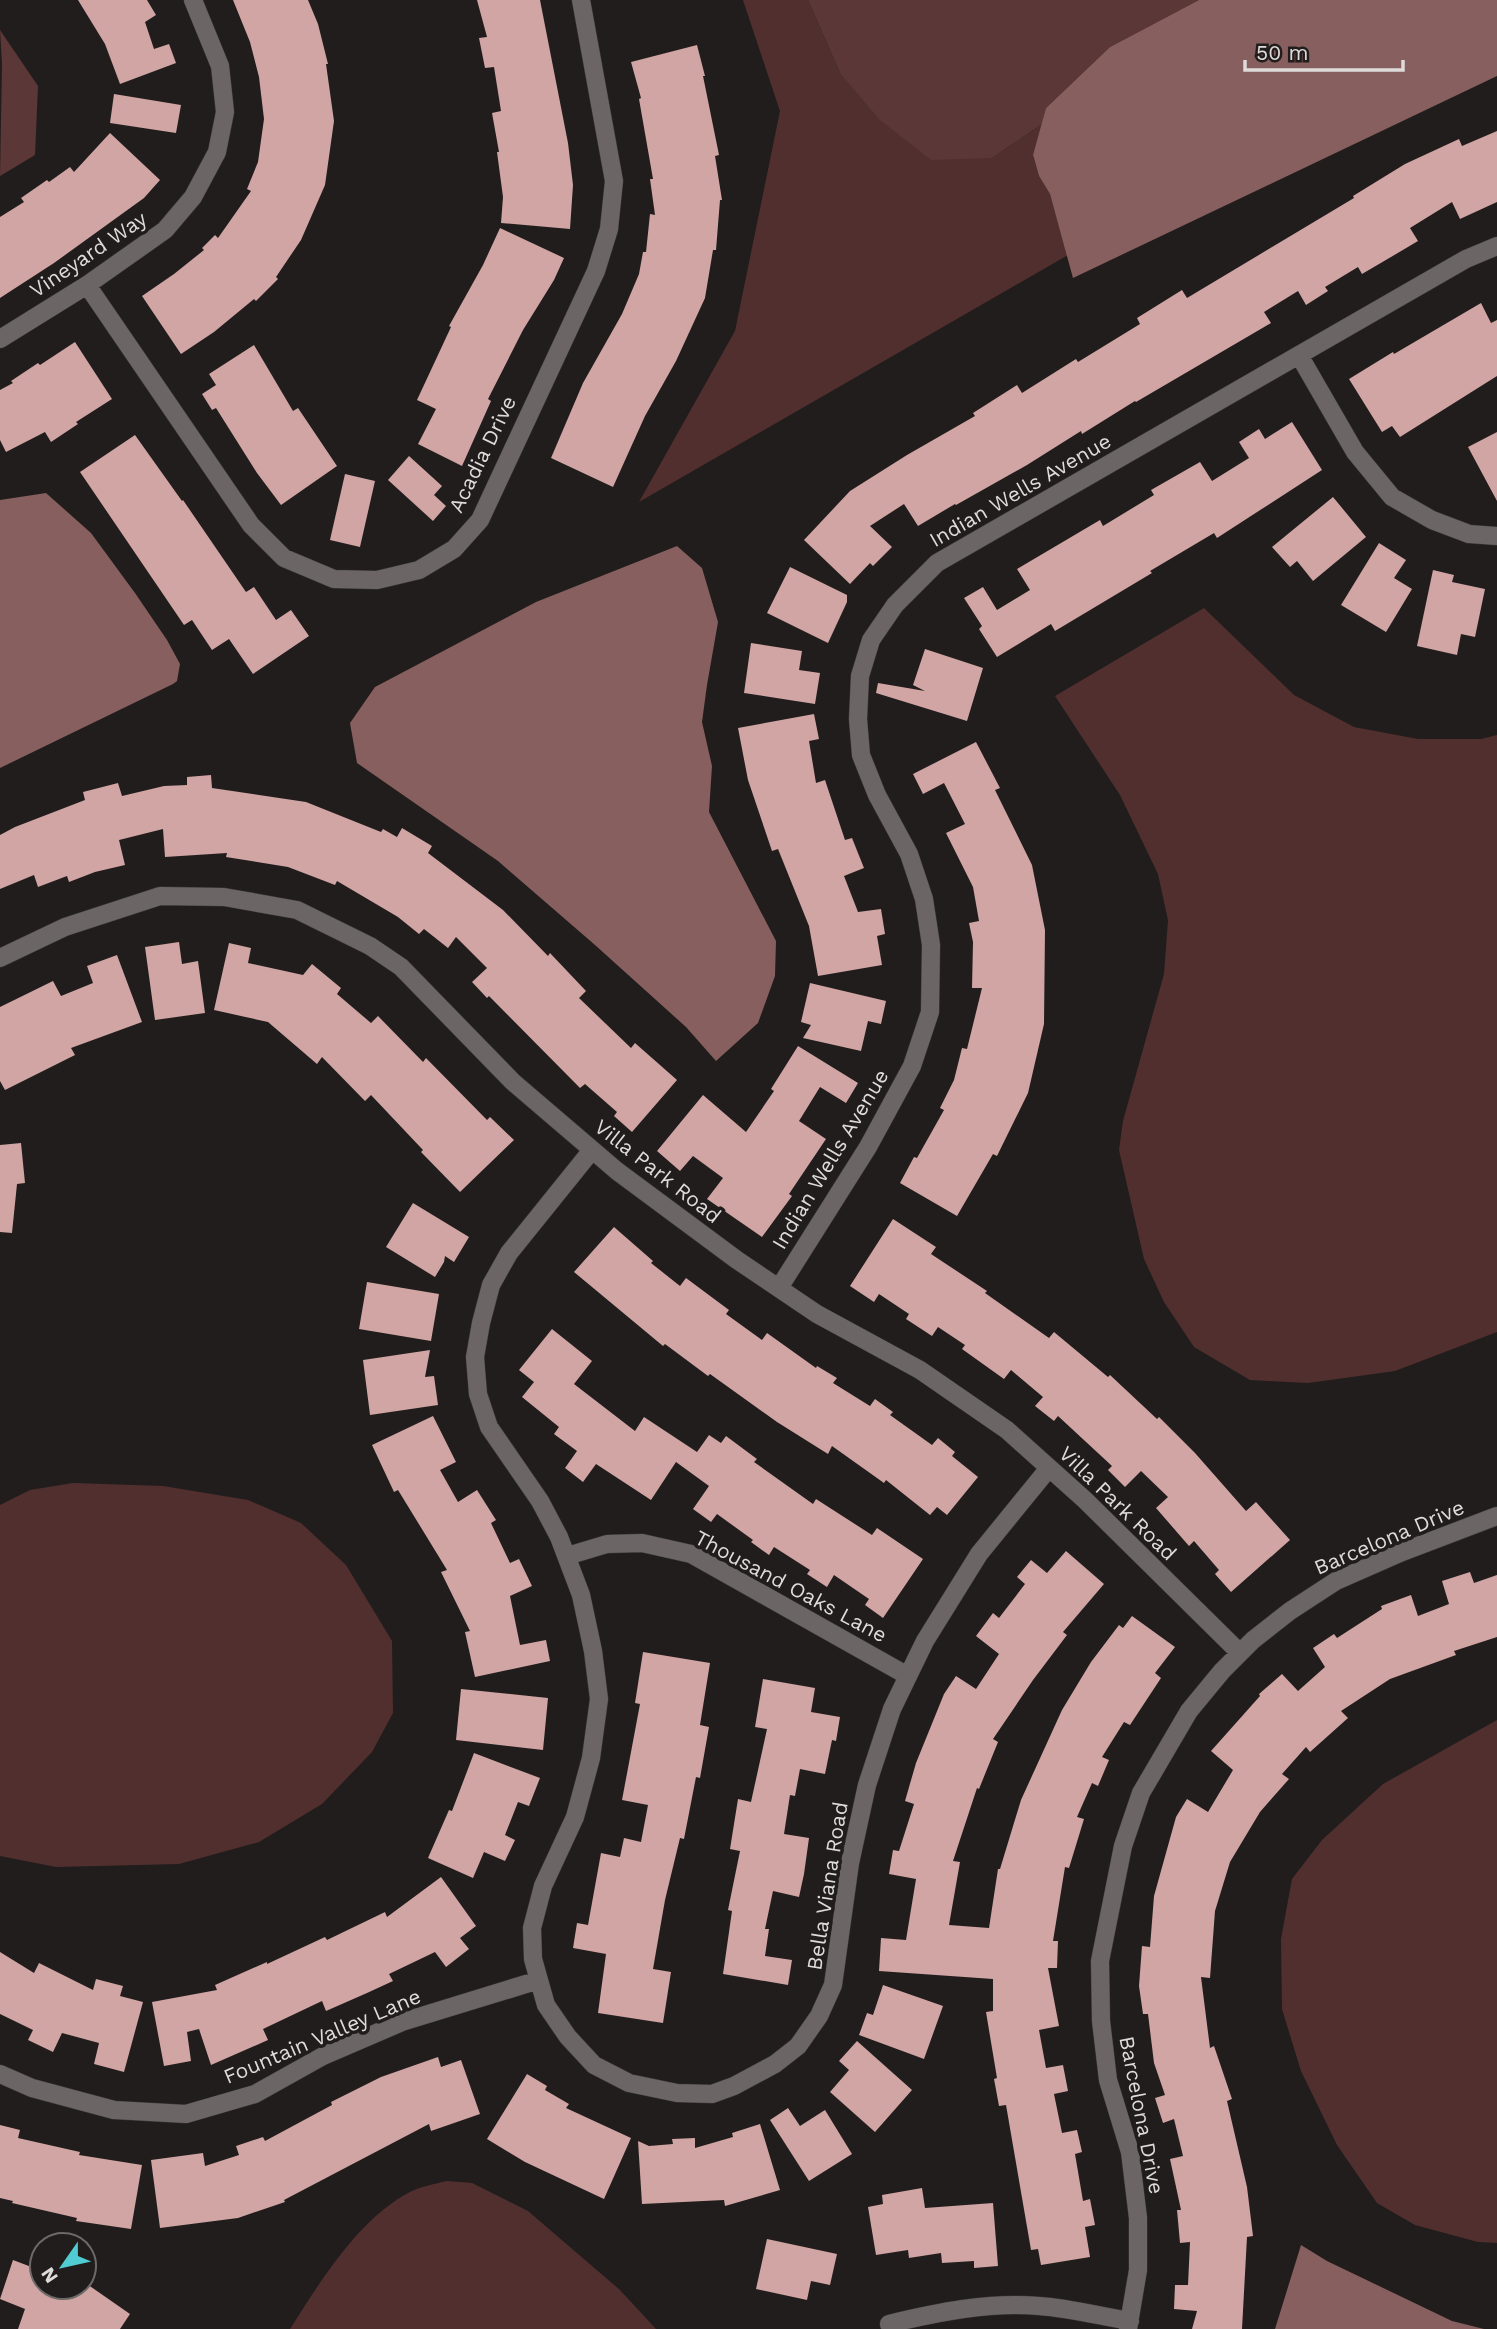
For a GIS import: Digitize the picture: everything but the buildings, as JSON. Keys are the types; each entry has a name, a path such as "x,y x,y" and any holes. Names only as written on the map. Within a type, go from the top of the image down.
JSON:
{"street":[{"name":"Vineyard Way","path":"0,338 86,285 165,230 193,197 217,152 225,112 220,66 193,0"},
{"name":"Acadia Drive","path":"86,285 251,526 284,558 334,579 377,580 419,570 454,549 480,520 596,271 606,240 614,181 582,0"},
{"name":"Indian Wells Avenue","path":"779,1288 868,1147 912,1066 930,1012 931,945 924,899 909,854 877,795 861,755 858,719 860,676 871,640 895,605 937,563 1466,259 1497,246"},
{"path":"1299,355 1355,452 1392,498 1432,520 1469,534 1497,536"},
{"name":"Villa Park Road","path":"0,958 65,928 160,897 224,897 297,911 370,946 401,967 513,1082 617,1171 737,1260 817,1314 920,1370 1007,1430 1085,1500 1240,1653"},
{"name":"Bella Viana Road","path":"592,1150 509,1253 491,1285 475,1357 478,1394 489,1427 540,1501 567,1556 581,1595 593,1651 598,1699 591,1758 575,1817 543,1886 532,1928 533,1959 546,2005 568,2037 594,2065 629,2083 677,2094 712,2094 734,2086 775,2064 798,2046 819,2016 833,1985 850,1863 867,1784 892,1709 925,1641 979,1554 1049,1468"},
{"name":"Barcelona Drive","path":"1129,2325 1138,2270 1138,2218 1130,2152 1108,2080 1101,2021 1100,1961 1123,1846 1141,1793 1189,1711 1240,1653 1290,1611 1336,1581 1402,1552 1497,1516"},
{"name":"Thousand Oaks Lane","path":"567,1556 607,1544 642,1543 691,1554 908,1676"},
{"name":"Fountain Valley Lane","path":"0,2074 32,2088 114,2110 187,2114 255,2094 323,2056 402,2022 539,1980"},
{"path":"889,2324 946,2310 1039,2306 1129,2325"}],"shaded area":[{"path":"743,0 808,0 840,73 992,158 1042,124 1033,156 1039,176 1050,194 1068,255 639,502 735,331 780,111"},
{"path":"808,0 1199,0 1110,47 1046,108 1042,124 992,158 931,160 880,120 840,73"},
{"path":"1199,0 1497,0 1497,76 1073,278 1050,194 1039,176 1033,155 1046,108 1110,47"},
{"path":"0,30 38,86 35,155 0,176 2,64"},
{"path":"46,493 91,533 167,640 180,664 177,681 173,684 0,768 0,500"},
{"path":"677,546 702,568 718,622 702,722 712,766 709,812 776,941 775,976 758,1023 716,1061 686,1027 498,861 357,763 350,723 375,687 536,602"},
{"path":"1204,608 1294,695 1354,727 1418,739 1481,739 1497,735 1497,1332 1395,1371 1308,1383 1250,1380 1194,1347 1164,1302 1144,1259 1119,1150 1123,1121 1164,974 1168,920 1158,874 1120,795 1055,696"},
{"path":"73,1483 163,1486 248,1500 301,1523 346,1565 392,1641 393,1713 372,1752 322,1804 259,1842 179,1864 56,1867 0,1856 0,1505 30,1490"},
{"path":"1497,1720 1497,2243 1478,2242 1415,2225 1377,2203 1337,2145 1301,2071 1282,2009 1281,1939 1292,1879 1322,1840 1383,1784"},
{"path":"447,2181 472,2183 528,2211 620,2290 656,2329 290,2329 342,2253 374,2218 391,2203 410,2192"},
{"path":"1301,2245 1327,2261 1452,2321 1484,2329 1275,2329"}]}
